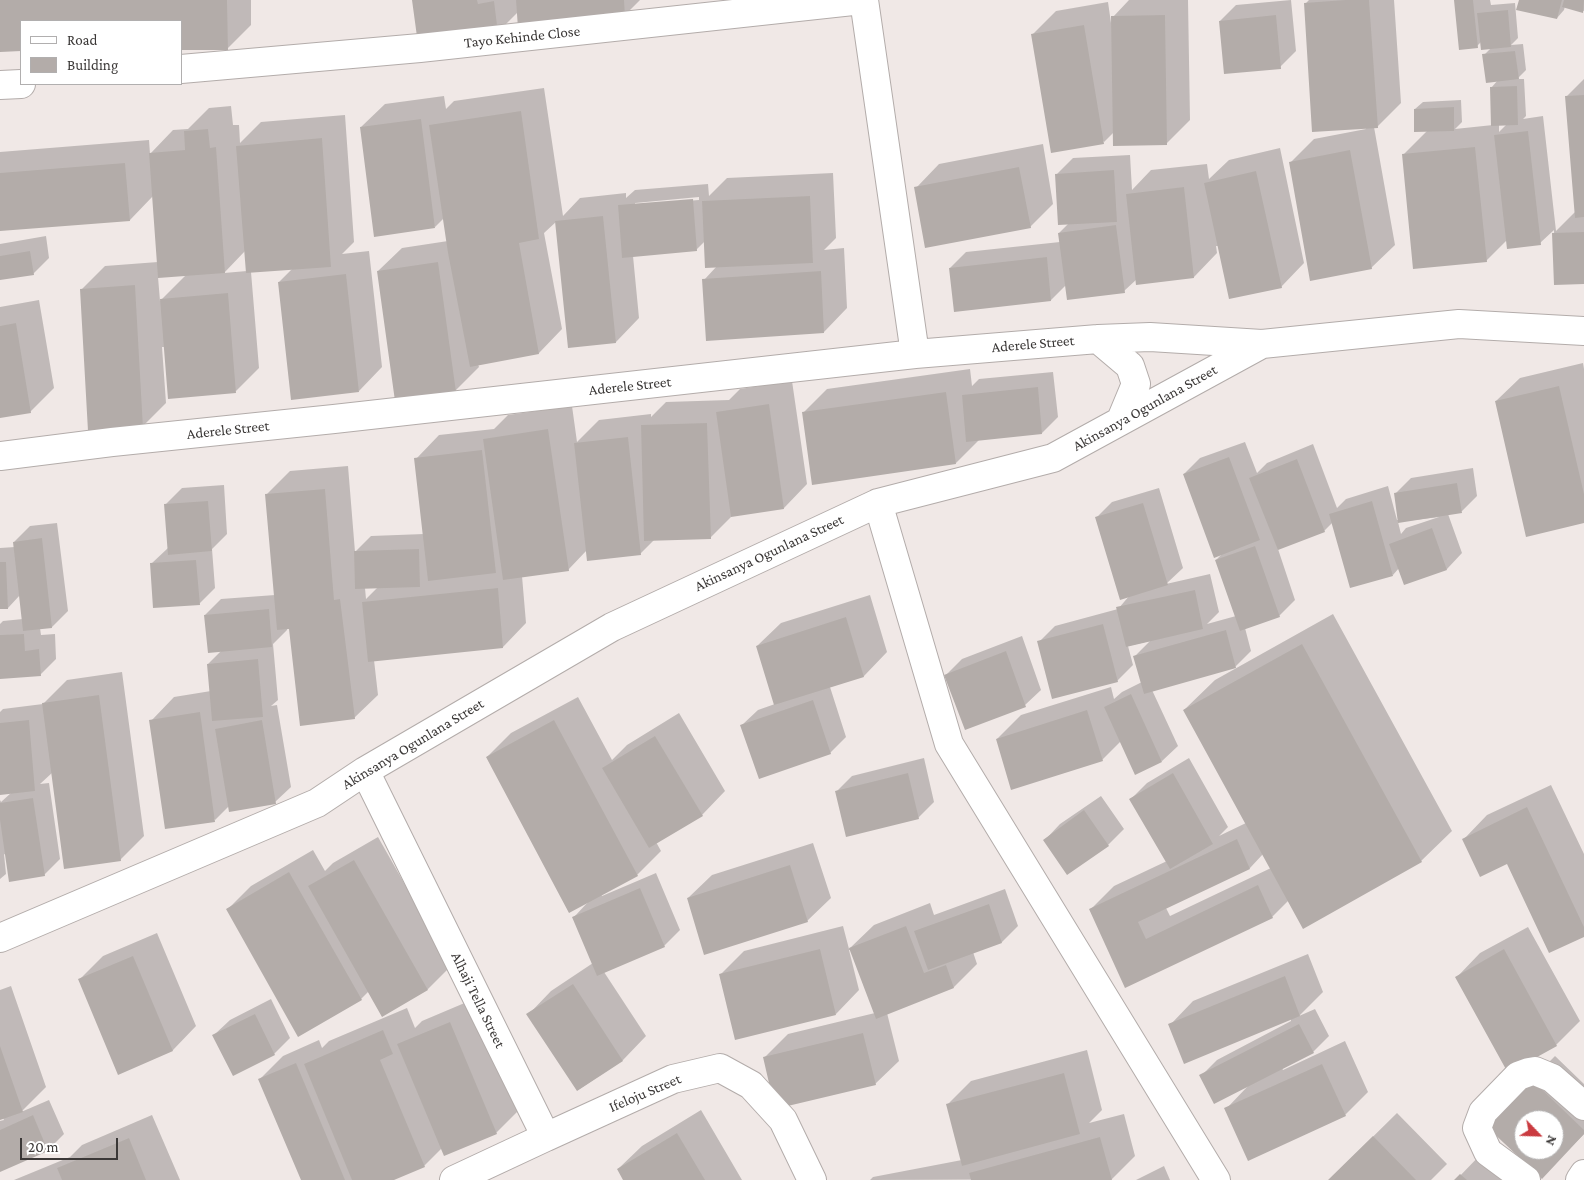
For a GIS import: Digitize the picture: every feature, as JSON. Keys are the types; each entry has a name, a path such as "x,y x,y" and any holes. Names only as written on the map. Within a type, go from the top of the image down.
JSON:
{"street":[{"name":"Tayo Kehinde Close","path":"182,69 420,48 863,0"},
{"path":"863,0 915,354"},
{"path":"0,86 20,84"},
{"name":"Akinsanya Ogunlana Street","path":"0,938 317,803 366,771 612,626 878,503 1053,458 1262,344 1459,324 1584,331"},
{"name":"Aderele Street","path":"0,456 112,442 915,354 1098,339 1150,337 1262,344"},
{"path":"1098,339 1130,366 1136,384 1121,420"},
{"path":"1184,339 1194,358 1193,381"},
{"path":"878,503 949,744 1216,1180"},
{"name":"Alhaji Tella Street","path":"366,771 546,1137"},
{"name":"Ifeloju Street","path":"546,1137 673,1079 720,1068 752,1084 783,1120 812,1180"},
{"path":"1526,1180 1488,1152 1477,1128 1483,1112 1518,1076 1535,1071 1552,1078 1584,1106"},
{"path":"454,1180 546,1137"},
{"path":"1580,1180 1584,1174"}],"building":[{"path":"0,0 227,0 228,50 182,50 182,20 20,20 20,51 0,52"},
{"path":"412,0 477,0 478,4 494,1 498,33 418,44"},
{"path":"516,0 624,0 625,16 518,28"},
{"path":"1369,0 1378,128 1312,132 1304,3"},
{"path":"1454,0 1473,0 1478,48 1459,50"},
{"path":"1519,0 1562,0 1557,19 1516,10"},
{"path":"1564,0 1584,0 1583,13 1562,7"},
{"path":"1508,10 1511,47 1481,50 1477,13"},
{"path":"1165,15 1167,145 1113,146 1111,16"},
{"path":"1276,15 1281,69 1224,74 1219,21"},
{"path":"1084,25 1104,144 1051,153 1031,34"},
{"path":"1515,51 1519,79 1486,83 1482,54"},
{"path":"1517,86 1518,125 1491,126 1490,87"},
{"path":"1584,95 1584,217 1575,218 1565,96"},
{"path":"1454,107 1454,131 1414,132 1414,109"},
{"path":"521,111 539,239 519,243 539,354 470,367 448,253 429,125"},
{"path":"421,119 435,228 374,237 360,127"},
{"path":"208,129 210,148 216,147 225,273 158,278 149,153 185,150 184,131"},
{"path":"1528,131 1541,245 1507,249 1494,135"},
{"path":"322,138 331,267 246,273 236,146"},
{"path":"1475,147 1487,262 1413,269 1402,154"},
{"path":"1350,150 1372,269 1310,281 1289,162"},
{"path":"125,163 130,221 0,231 0,173"},
{"path":"1019,167 1031,228 925,248 914,187"},
{"path":"1114,170 1117,222 1058,225 1055,174"},
{"path":"1256,171 1282,288 1229,299 1204,183"},
{"path":"1184,187 1194,278 1136,285 1126,194"},
{"path":"810,196 813,263 705,268 702,201"},
{"path":"693,199 697,251 622,258 618,205"},
{"path":"603,216 616,343 568,348 555,221"},
{"path":"1116,225 1125,293 1067,300 1058,233"},
{"path":"1584,232 1584,284 1554,285 1552,233"},
{"path":"30,251 34,275 0,280 0,256"},
{"path":"1047,257 1051,301 954,312 949,268"},
{"path":"438,262 456,392 395,401 377,271"},
{"path":"821,271 824,333 706,341 702,279"},
{"path":"346,274 359,392 291,400 278,282"},
{"path":"135,285 143,428 88,431 80,289"},
{"path":"228,293 236,393 168,399 160,299"},
{"path":"16,323 31,413 0,418 0,326"},
{"path":"1559,386 1584,494 1584,523 1526,537 1495,401"},
{"path":"1038,387 1042,434 966,442 962,395"},
{"path":"946,392 956,464 812,485 802,412"},
{"path":"769,404 784,509 731,517 716,412"},
{"path":"707,423 711,539 644,541 641,425"},
{"path":"548,429 569,571 503,580 483,439"},
{"path":"628,437 641,555 587,561 574,443"},
{"path":"482,450 496,573 428,581 414,458"},
{"path":"1229,457 1260,540 1214,558 1183,474"},
{"path":"1297,459 1325,532 1278,550 1249,478"},
{"path":"1457,483 1462,513 1398,523 1394,493"},
{"path":"325,489 334,600 340,599 355,719 300,726 289,629 277,630 265,494"},
{"path":"208,501 212,551 168,555 164,504"},
{"path":"1372,501 1393,576 1350,588 1329,514"},
{"path":"1143,503 1168,585 1120,600 1095,517"},
{"path":"1432,528 1447,570 1404,585 1389,544"},
{"path":"42,538 52,628 23,631 13,542"},
{"path":"1255,546 1280,617 1240,631 1215,560"},
{"path":"419,549 420,587 355,589 354,551"},
{"path":"196,560 200,605 153,608 150,563"},
{"path":"0,562 6,562 8,609 0,609"},
{"path":"498,588 503,648 368,662 362,602"},
{"path":"1195,590 1203,629 1126,647 1116,607"},
{"path":"269,609 272,647 208,653 204,615"},
{"path":"846,617 864,677 774,705 756,646"},
{"path":"1103,624 1118,682 1052,699 1037,641"},
{"path":"1226,630 1236,668 1144,694 1133,656"},
{"path":"24,634 25,651 39,649 41,676 0,679 0,635"},
{"path":"1302,644 1422,862 1303,929 1183,710"},
{"path":"1006,651 1026,707 965,730 944,675"},
{"path":"258,659 263,717 212,721 207,664"},
{"path":"1131,694 1162,762 1135,775 1104,707"},
{"path":"99,695 121,861 64,869 42,703"},
{"path":"813,700 831,754 759,779 740,725"},
{"path":"1087,710 1103,761 1011,790 996,739"},
{"path":"200,712 215,822 165,829 149,720"},
{"path":"29,720 35,791 0,795 0,723"},
{"path":"262,720 276,804 229,812 215,729"},
{"path":"554,720 638,876 569,913 486,757"},
{"path":"655,736 703,816 649,848 602,768"},
{"path":"908,773 919,819 846,837 835,791"},
{"path":"1173,773 1213,844 1170,869 1129,799"},
{"path":"33,798 45,876 9,882 0,820 0,803"},
{"path":"1527,807 1584,927 1584,937 1549,953 1507,864 1480,877 1462,839"},
{"path":"1084,810 1109,846 1067,875 1043,840"},
{"path":"1237,839 1250,869 1138,922 1146,939 1258,885 1273,918 1125,988 1089,909"},
{"path":"354,860 428,990 382,1017 308,886"},
{"path":"790,865 808,922 704,955 687,898"},
{"path":"289,872 362,1000 298,1037 226,909"},
{"path":"640,888 665,947 597,976 572,917"},
{"path":"989,904 1002,943 928,970 914,931"},
{"path":"906,926 924,973 946,965 954,988 876,1019 849,948"},
{"path":"820,949 836,1015 735,1040 719,974"},
{"path":"1504,949 1557,1046 1508,1073 1455,977"},
{"path":"133,956 173,1051 118,1075 78,979"},
{"path":"1285,976 1300,1016 1184,1064 1168,1024"},
{"path":"573,984 623,1061 577,1091 526,1014"},
{"path":"255,1014 275,1055 233,1076 212,1035"},
{"path":"450,1022 497,1134 444,1156 397,1044"},
{"path":"1299,1024 1314,1053 1214,1104 1199,1075"},
{"path":"383,1030 393,1054 380,1060 425,1167 394,1180 352,1180 304,1064"},
{"path":"863,1033 876,1085 775,1109 763,1057"},
{"path":"0,1046 23,1112 0,1120"},
{"path":"296,1063 345,1180 301,1180 258,1079"},
{"path":"1322,1064 1346,1116 1248,1161 1224,1108"},
{"path":"1064,1073 1080,1134 962,1166 946,1104"},
{"path":"1530,1078 1563,1110 1514,1110 1514,1152 1486,1126"},
{"path":"1564,1111 1584,1130 1584,1134 1564,1155"},
{"path":"33,1115 48,1151 0,1172 0,1130"},
{"path":"677,1133 705,1180 623,1180 617,1169"},
{"path":"1373,1136 1416,1180 1328,1180"},
{"path":"1100,1137 1112,1180 971,1180 969,1173"},
{"path":"129,1138 146,1180 62,1180 57,1168"},
{"path":"1522,1160 1560,1160 1542,1179"},
{"path":"1460,1174 1467,1180 1454,1180"}]}
